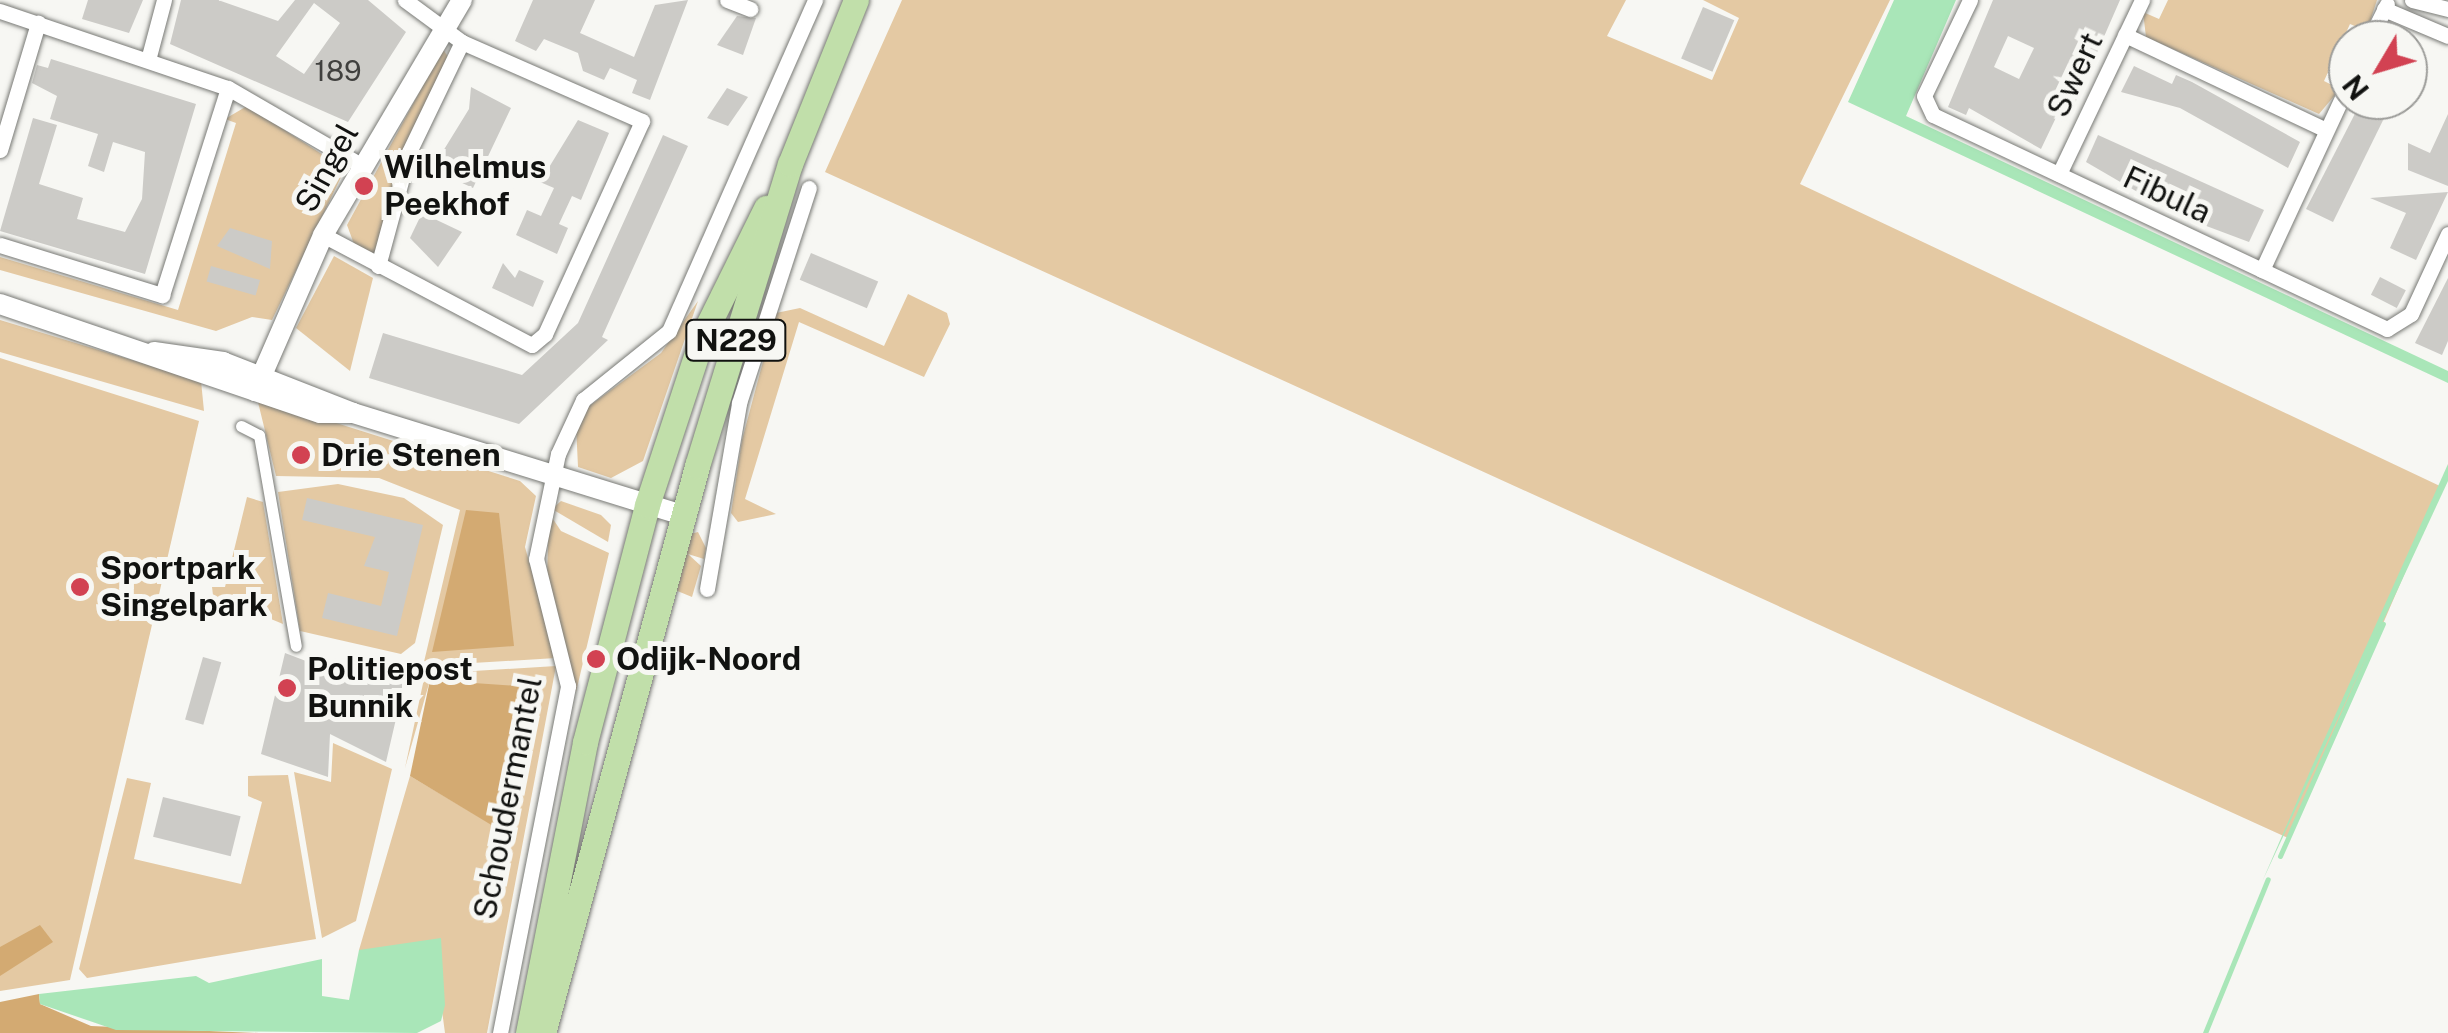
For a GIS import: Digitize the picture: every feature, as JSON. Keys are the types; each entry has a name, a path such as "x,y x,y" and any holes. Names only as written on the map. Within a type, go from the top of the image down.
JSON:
{"main road":[{"name":"Schoudermantel","path":"543,1033 682,515 790,164 856,0"},
{"name":"Schoudermantel","path":"528,1033 585,742 647,505 710,317 790,164"}],"street":[{"path":"148,60 164,0"},
{"path":"323,235 517,344 540,341 642,121 462,42 406,0"},
{"name":"Singel","path":"259,383 323,235 462,0"},
{"path":"727,0 750,9"},
{"name":"Schoudermantel","path":"500,1033 568,686 536,559 552,472 584,400 669,331 815,0"},
{"name":"Fibula","path":"1970,0 1927,107 2059,174 2395,328 2411,314 2448,234"},
{"name":"Swert","path":"2059,174 2142,0"},
{"path":"2412,0 2448,9"},
{"path":"2386,4 2448,36"},
{"path":"0,11 228,88 361,165"},
{"path":"0,150 38,23"},
{"path":"2124,36 2326,130"},
{"name":"Singel","path":"378,266 409,152 462,42"},
{"path":"0,245 162,295 228,88"},
{"path":"2262,270 2331,120"},
{"path":"707,589 754,344 809,188"},
{"path":"0,304 717,525"},
{"path":"241,426 259,435 296,646"}],"shaded area":[{"path":"902,0 1626,0 1607,36 1712,80 1739,18 1703,0 1890,0 1800,184 2442,487 2290,839 825,172"},
{"path":"1894,0 1956,0 1906,116 2448,371 2448,383 1848,102"},
{"path":"2168,0 2377,0 2371,20 2328,20 2328,72 2324,81 2328,83 2328,103 2319,114 2146,37 2143,12 2159,19"},
{"path":"443,49 448,57 374,255 354,244 347,225"},
{"path":"247,106 345,169 272,320 252,317 216,331 0,270 0,257 178,310 236,123 225,119"},
{"path":"334,256 373,278 350,371 296,328"},
{"path":"908,294 947,313 950,324 924,377 799,322 745,499 776,514 738,522 731,513 742,440 776,313 800,308 884,346"},
{"path":"698,301 643,461 611,478 578,467 576,425 588,407 661,353"},
{"path":"0,320 201,381 204,411 0,352"},
{"name":"Sportpark Singelpark","path":"0,358 199,421 70,980 0,991"},
{"path":"257,398 520,481 536,496 525,547 556,658 423,666 460,510 379,478 276,476"},
{"path":"2448,464 2448,481 2262,882 2311,769"},
{"path":"338,484 404,498 443,525 415,643 401,654 300,631 278,492"},
{"path":"247,497 263,502 283,624 213,595 212,587 225,587"},
{"path":"561,501 601,515 611,525 608,542 552,509"},
{"path":"466,510 499,513 514,646 432,652"},
{"path":"549,513 561,531 609,553 576,692 547,576"},
{"path":"698,532 706,548 704,559 688,554 701,566 692,597 675,590 690,534"},
{"path":"556,666 487,1033 445,1033 438,981 359,950 410,776 508,834 430,680 405,768 425,674"},
{"path":"430,680 519,686 508,835 410,776"},
{"path":"333,743 392,769 356,921 322,938 294,772 331,782"},
{"path":"288,775 316,939 87,978 79,969 127,778 151,783 134,859 241,884 262,802 248,796 248,776"},
{"path":"40,925 53,942 0,976 0,947"},
{"path":"441,938 445,1005 441,1021 417,1033 116,1030 40,1004 39,994 196,976 209,983 322,959 322,996 349,1000 359,950"},
{"path":"39,994 40,1004 91,1026 259,1033 0,1033 0,1002"}],"building":[{"path":"88,0 143,0 129,33 82,19"},
{"path":"181,0 218,0 278,21 295,0 368,0 406,32 348,122 170,44","holes":["314,3 340,23 304,74 276,56"]},
{"path":"533,0 595,0 580,33 634,57 655,5 688,0 650,100 632,93 637,80 610,68 604,80 583,71 578,53 544,39 536,51 515,41"},
{"path":"1993,0 2120,0 2072,110 2062,105 2041,149 1969,108 1966,115 1948,107","holes":["2008,36 2034,48 2019,79 1994,67"]},
{"path":"1703,7 1734,20 1712,72 1681,59"},
{"path":"737,16 756,18 743,55 717,45"},
{"path":"51,59 196,104 145,274 0,231 33,118 57,125 39,184 83,198 77,219 125,232 142,199 145,152 113,142 104,172 88,166 98,134 50,119 57,96 32,83 37,65 48,68"},
{"path":"2134,66 2172,84 2176,75 2192,82 2300,142 2288,168 2180,108 2121,92"},
{"path":"471,87 511,108 473,188 432,169 469,109"},
{"path":"727,88 748,97 728,126 707,118"},
{"path":"2448,114 2448,186 2408,170 2408,143 2430,153"},
{"path":"578,120 609,133 581,200 572,196 559,224 568,228 557,254 516,235 527,210 541,216 554,188 540,182"},
{"path":"2352,120 2383,120 2333,222 2306,209"},
{"path":"663,135 688,146 602,337 608,340 519,424 369,378 383,333 522,375 578,323"},
{"path":"2098,135 2264,210 2249,242 2177,215 2086,162"},
{"path":"2448,192 2416,260 2390,248 2406,213 2370,198"},
{"path":"422,213 462,232 438,267 410,238"},
{"path":"230,228 272,241 270,269 217,246"},
{"path":"811,253 878,282 867,308 800,280"},
{"path":"503,263 515,278 519,270 544,281 533,307 492,288"},
{"path":"211,266 260,280 256,295 207,281"},
{"path":"2380,277 2406,290 2397,308 2371,295"},
{"path":"2448,278 2448,341 2442,355 2415,343"},
{"path":"307,498 423,525 397,636 322,618 328,593 381,606 389,572 364,566 375,537 302,520"},
{"path":"285,653 340,674 405,680 386,762 330,734 328,777 261,754"},
{"path":"203,657 221,662 203,725 185,719"},
{"path":"163,797 241,816 231,856 153,837"}],"waterway":[{"path":"2280,856 2383,624"},
{"path":"2205,1033 2268,879"}],"place":[{"name":"Wilhelmus Peekhof","path":"364,186"},
{"name":"Drie Stenen","path":"301,455"},
{"name":"Sportpark Singelpark","path":"80,587"},
{"name":"Odijk-Noord","path":"596,659"},
{"name":"Politiepost Bunnik","path":"287,688"}]}
